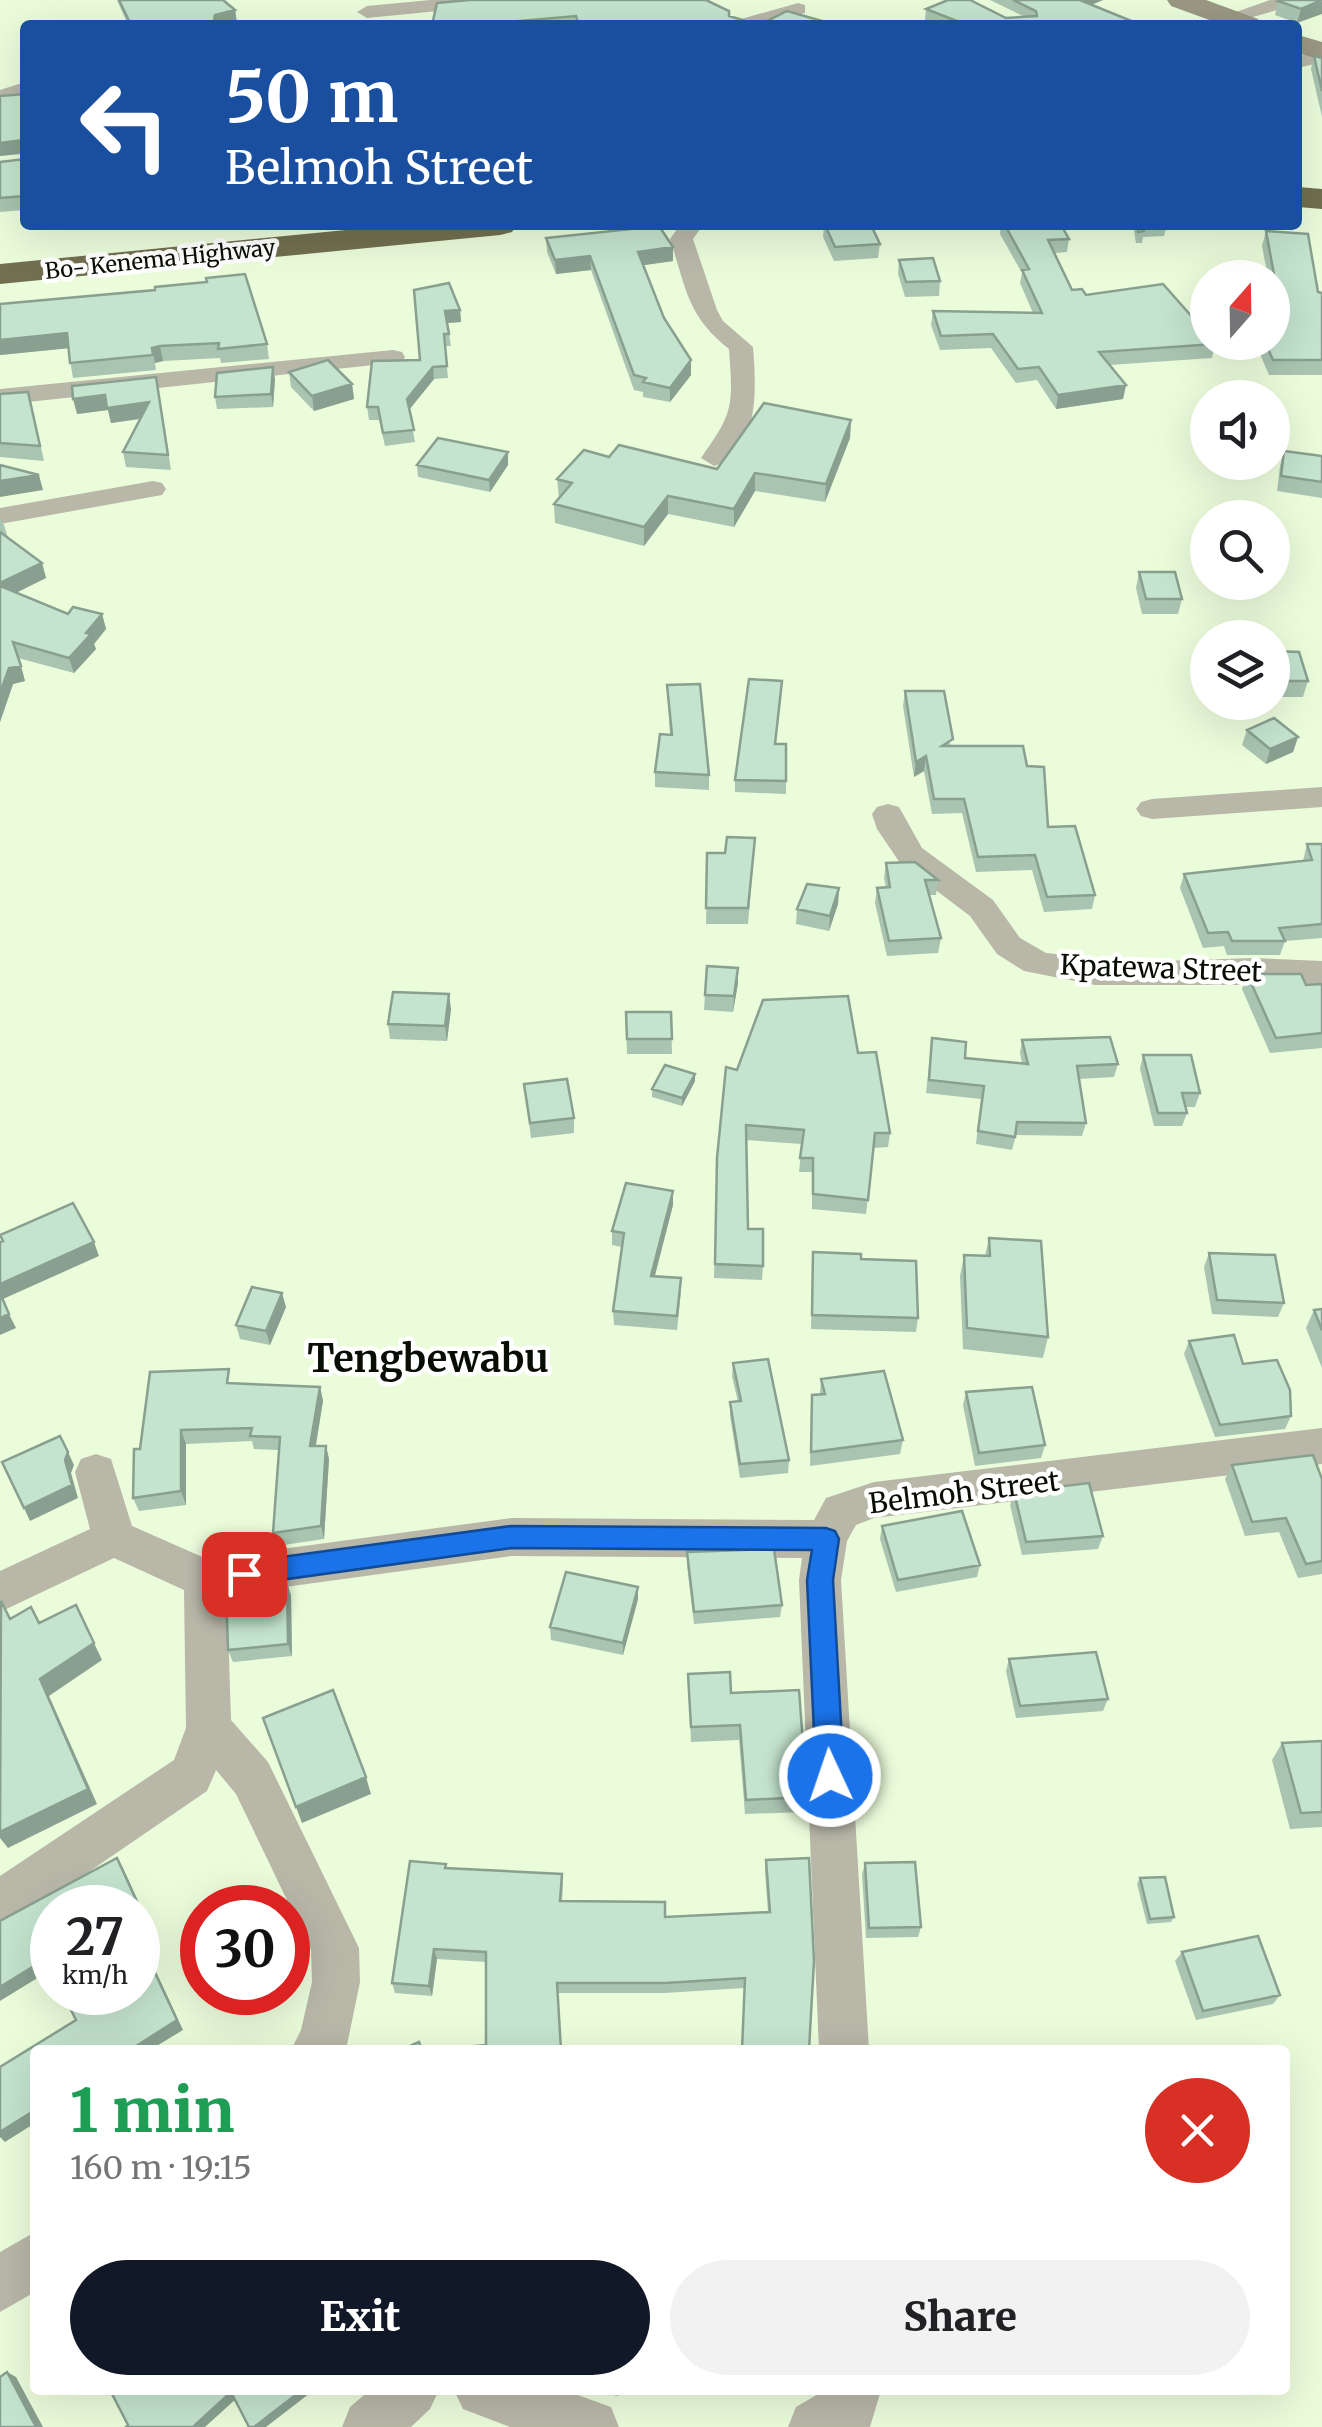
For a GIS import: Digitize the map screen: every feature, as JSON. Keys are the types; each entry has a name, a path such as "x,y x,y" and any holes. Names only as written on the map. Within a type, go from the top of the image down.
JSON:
{"highway":[{"name":"Bo- Kenema Highway","path":"0,274 449,230"}],"street":[{"path":"367,12 489,0"},
{"path":"1181,0 1231,20"},
{"path":"1241,20 1291,0"},
{"path":"758,20 797,9"},
{"path":"688,230 681,239 700,299 713,325 740,347 745,410 741,425 714,458"},
{"path":"0,397 393,357"},
{"path":"0,516 153,489"},
{"path":"1152,809 1322,796"},
{"name":"Kpatewa Street","path":"888,814 893,834 944,886 980,906 1013,950 1054,968 1188,975 1252,970 1322,973"},
{"name":"Belmoh Street","path":"826,1539 841,1511 874,1500 1322,1446"},
{"path":"96,1472 114,1538"},
{"path":"0,1592 114,1538 205,1579 511,1537 826,1539 820,1580 844,2045"},
{"path":"0,1904 191,1775 209,1728 205,1579"},
{"path":"209,1728 252,1778 335,1948 336,1982 322,2045"},
{"path":"0,2285 30,2263"},
{"path":"370,2427 405,2395"},
{"path":"497,2395 591,2427"}],"building":[{"path":"119,0 223,0 235,10 215,15 214,20 129,20"},
{"path":"706,0 742,20 577,20 576,16 433,20 437,3"},
{"path":"948,0 970,0 1006,18 1037,16 1036,11 1013,0 1080,0 1129,20 954,20 926,9"},
{"path":"1280,0 1322,0 1301,9 1278,1"},
{"path":"787,11 818,20 769,20"},
{"path":"1314,56 1322,58 1322,91"},
{"path":"20,94 20,140 0,143 0,96"},
{"path":"20,160 20,196 0,198 0,162"},
{"path":"662,230 673,247 638,252 664,318 691,360 670,388 643,382 646,378 634,375 590,256 555,260 546,238"},
{"path":"827,230 873,230 880,244 835,247"},
{"path":"1008,230 1064,230 1069,239 1048,240 1072,290 1082,289 1086,295 1163,284 1190,315 1190,346 1099,352 1126,385 1058,395 1039,367 1018,369 993,334 941,336 933,311 1042,313 1022,270 1029,269"},
{"path":"1266,231 1308,234 1318,292 1322,293 1322,360 1290,360 1290,260 1271,260"},
{"path":"933,258 940,281 906,282 899,260"},
{"path":"245,274 267,344 218,349 219,343 160,346 152,348 153,355 70,363 67,333 0,340 0,304 155,290"},
{"path":"449,283 460,310 445,311 449,334 444,334 447,366 433,367 407,399 414,430 383,433 378,407 367,407 372,361 420,360 414,290"},
{"path":"328,360 352,384 312,396 289,372"},
{"path":"273,367 271,394 215,397 217,373"},
{"path":"156,377 168,455 123,452 149,402 107,408 105,395 73,399 72,386"},
{"path":"28,392 40,446 0,443 0,394"},
{"path":"764,403 851,420 826,484 755,473 734,509 668,496 644,527 554,504 572,483 557,479 584,450 609,457 619,445 717,469"},
{"path":"438,438 508,452 489,480 417,465"},
{"path":"1290,452 1322,456 1322,482 1290,477"},
{"path":"0,465 39,475 0,481"},
{"path":"0,532 42,563 0,583"},
{"path":"1139,572 1175,572 1182,599 1146,599"},
{"path":"0,586 68,614 73,607 102,614 86,633 91,634 69,658 13,642 21,666 9,668 0,693"},
{"path":"1290,652 1299,652 1308,681 1290,681"},
{"path":"749,679 782,681 775,744 786,744 786,781 735,780"},
{"path":"700,684 709,775 655,772 660,734 672,735 667,685"},
{"path":"905,691 944,691 953,739 942,746 1023,746 1027,766 1044,767 1048,827 1075,826 1095,895 1047,897 1035,855 978,857 964,799 934,799 926,756 916,762"},
{"path":"1277,720 1298,737 1270,749 1247,730"},
{"path":"727,837 755,838 748,908 706,908 707,853 725,853"},
{"path":"1307,844 1322,844 1322,924 1279,928 1285,941 1232,941 1228,932 1208,933 1184,874 1312,860"},
{"path":"915,862 938,880 925,880 941,938 889,941 877,888 890,887 886,863"},
{"path":"807,884 839,888 830,916 797,909"},
{"path":"707,966 738,968 734,996 705,995"},
{"path":"1247,974 1301,974 1306,985 1322,984 1322,1033 1276,1038"},
{"path":"393,992 449,994 445,1026 388,1024"},
{"path":"848,996 858,1053 876,1052 890,1133 875,1133 868,1200 813,1194 813,1158 800,1158 804,1130 746,1125 748,1229 763,1229 763,1266 715,1264 717,1158 726,1067 737,1070 763,1000"},
{"path":"626,1012 671,1012 672,1039 627,1039"},
{"path":"1110,1037 1118,1064 1077,1066 1086,1123 1017,1122 1015,1137 978,1131 984,1086 929,1080 932,1038 966,1042 965,1058 1028,1064 1022,1040"},
{"path":"1143,1055 1191,1055 1200,1093 1182,1093 1187,1113 1158,1113"},
{"path":"665,1065 695,1074 682,1098 652,1089"},
{"path":"567,1079 574,1118 530,1123 524,1084"},
{"path":"626,1183 673,1191 651,1276 681,1278 677,1316 613,1311 624,1233 612,1231"},
{"path":"73,1203 94,1242 0,1284 0,1235"},
{"path":"989,1238 1041,1241 1048,1337 967,1328 964,1255 990,1256"},
{"path":"813,1252 916,1261 918,1318 812,1315"},
{"path":"1209,1253 1275,1255 1284,1303 1217,1300"},
{"path":"252,1287 282,1293 266,1331 236,1325"},
{"path":"0,1293 9,1314 0,1318"},
{"path":"1322,1309 1322,1330 1314,1310"},
{"path":"1234,1335 1243,1364 1277,1360 1290,1390 1291,1416 1220,1425 1189,1341"},
{"path":"768,1359 789,1460 740,1464 730,1402 741,1401 733,1363"},
{"path":"229,1369 227,1383 320,1387 310,1446 326,1446 321,1526 273,1533 280,1437 250,1436 252,1428 181,1430 181,1491 133,1498 134,1449 140,1449 150,1372"},
{"path":"884,1371 903,1440 811,1452 812,1395 825,1394 821,1379"},
{"path":"1032,1387 1045,1445 979,1453 966,1392"},
{"path":"60,1436 68,1452 65,1460 72,1485 24,1508 2,1462"},
{"path":"1313,1455 1322,1479 1322,1561 1306,1564 1286,1518 1252,1522 1232,1465"},
{"path":"1089,1483 1103,1536 1026,1542 1014,1492"},
{"path":"962,1511 980,1565 898,1580 882,1526"},
{"path":"774,1549 782,1605 694,1612 687,1552"},
{"path":"566,1572 638,1587 623,1643 550,1627"},
{"path":"287,1583 288,1644 228,1650 226,1589"},
{"path":"1,1601 10,1619 31,1607 39,1623 76,1605 94,1643 40,1679 88,1789 0,1832"},
{"path":"1096,1652 1108,1699 1020,1706 1009,1659"},
{"path":"730,1672 731,1693 799,1690 807,1797 746,1800 740,1725 691,1727 688,1674"},
{"path":"333,1690 366,1777 296,1807 263,1718"},
{"path":"1322,1741 1322,1812 1301,1813 1282,1743"},
{"path":"117,1858 129,1885 67,1885"},
{"path":"809,1858 814,1961 809,2045 742,2045 745,1978 557,1983 561,2045 486,2045 486,1952 434,1949 429,1986 392,1983 410,1861 446,1864 445,1868 562,1874 560,1901 665,1902 665,1917 770,1912 766,1860"},
{"path":"915,1862 921,1927 869,1928 865,1863"},
{"path":"1165,1877 1174,1917 1150,1919 1140,1878"},
{"path":"30,1905 30,1969 0,1987 0,1921"},
{"path":"1258,1936 1280,1995 1203,2011 1182,1952"},
{"path":"160,1983 177,2020 138,2045 36,2045 76,2020 74,2015 160,2015"},
{"path":"30,2048 30,2113 0,2132 0,2067"},
{"path":"7,2372 36,2427 0,2427 0,2377"},
{"path":"113,2395 228,2395 193,2427 128,2425"},
{"path":"233,2395 296,2395 254,2427 249,2427"}],"district":[{"name":"Tengbewabu","path":"428,1358"}],"route":[{"path":"244,1574 511,1537 826,1539 820,1580 830,1776"}]}
